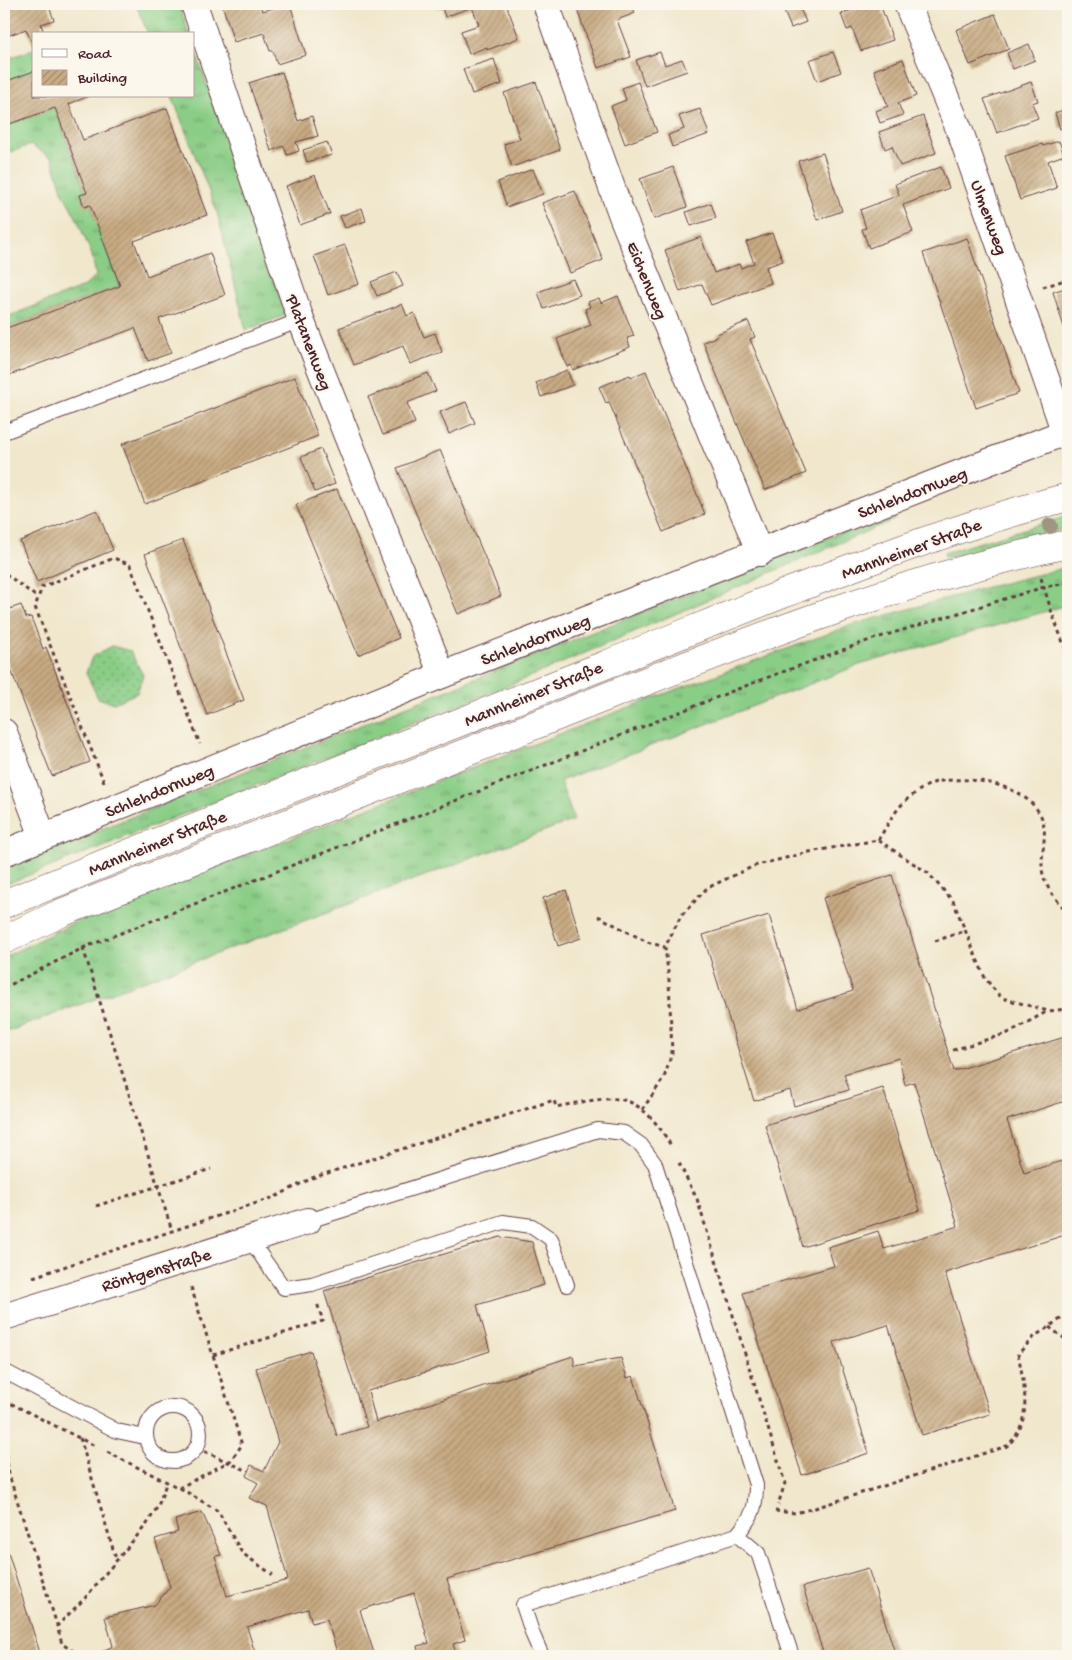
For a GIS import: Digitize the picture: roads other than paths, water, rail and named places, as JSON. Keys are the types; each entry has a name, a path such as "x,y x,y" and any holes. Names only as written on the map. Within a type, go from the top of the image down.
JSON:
{"main road":[{"name":"Mannheimer Straße","path":"4,904 759,604 912,546 1018,510 1068,497"},
{"name":"Mannheimer Straße","path":"4,940 61,913 767,634 925,582 1032,551 1068,544"}],"street":[{"name":"Platanenweg","path":"194,4 300,320 442,675"},
{"name":"Eichenweg","path":"546,4 622,216 760,552"},
{"name":"Ulmenweg","path":"907,4 961,134 1066,432"},
{"name":"Schlehdornweg","path":"4,853 442,675 1066,432"},
{"path":"4,732 43,837"},
{"name":"Röntgenstraße","path":"4,1317 308,1221"}],"lane":[{"path":"4,432 300,320"},
{"path":"308,1221 598,1130 624,1133 641,1145 655,1164 756,1485 756,1504 749,1520 737,1535 523,1605 542,1656"},
{"path":"250,1240 284,1288 312,1284 504,1222 532,1226 552,1239 567,1285"},
{"path":"4,1372 117,1431 145,1437"},
{"path":"173,1406 184,1409 193,1415 199,1425 200,1437 197,1448 190,1456 179,1461 167,1461 156,1457 149,1448 145,1437 146,1426 152,1416 161,1409 173,1406"},
{"path":"737,1535 758,1553 792,1656"}]}
